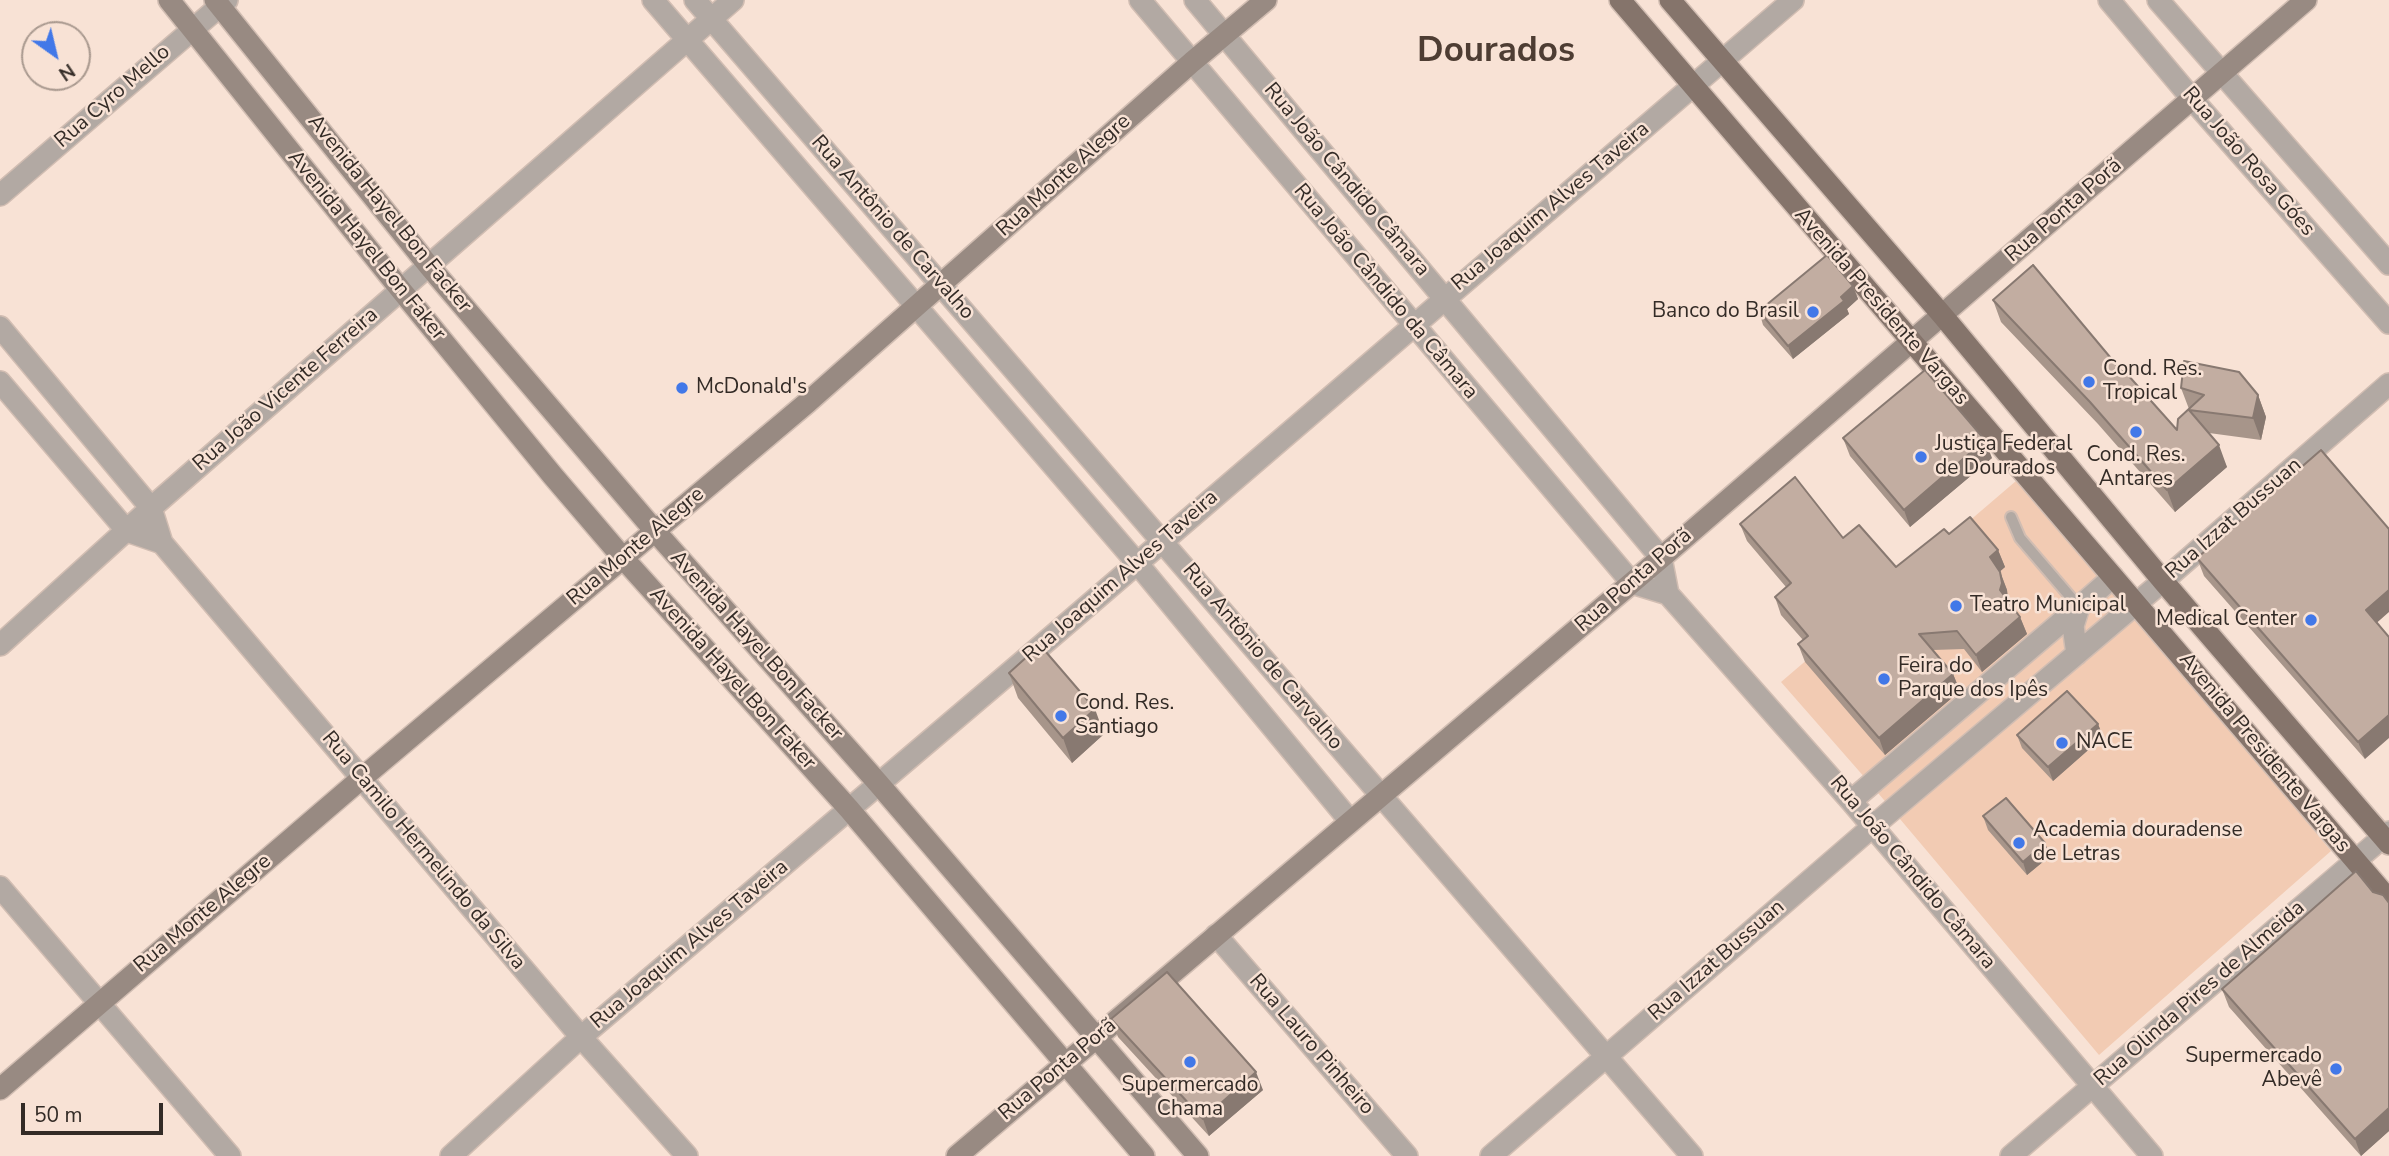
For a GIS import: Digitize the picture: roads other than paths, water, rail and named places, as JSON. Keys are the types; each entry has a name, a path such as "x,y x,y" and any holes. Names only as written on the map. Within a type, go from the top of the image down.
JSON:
{"main road":[{"name":"Avenida Presidente Vargas","path":"1620,0 2389,900"},
{"name":"Avenida Presidente Vargas","path":"1670,0 1943,316 2163,581 2387,838"}],"street":[{"name":"Avenida Hayel Bon Faker","path":"169,0 401,290 623,558 849,809 1144,1156"},
{"name":"Rua Antônio de Carvalho","path":"653,0 1138,563 1350,821"},
{"name":"Rua Antônio de Carvalho","path":"695,0 1692,1156"},
{"name":"Rua João Vicente Ferreira","path":"0,645 152,508 733,0"},
{"name":"Rua João Cândido da Câmara","path":"1140,0 1412,326 1632,583"},
{"name":"Rua João Cândido Câmara","path":"1195,0 1661,558 1668,594 1850,801 2152,1156"},
{"name":"Rua Monte Alegre","path":"0,1089 362,778 808,402 1192,62 1266,0"},
{"name":"Rua Joaquim Alves Taveira","path":"451,1156 581,1037 1793,0"},
{"name":"Rua João Rosa Góes","path":"2109,0 2389,323"},
{"name":"Rua João Rosa Góes","path":"2158,0 2389,264"},
{"name":"Rua Ponta Porã","path":"957,1156 1632,583 2306,0"},
{"name":"Rua Cyro Mello","path":"0,195 220,2"},
{"name":"Avenida Hayel Bon Facker","path":"220,2 429,266 655,531 878,783 1198,1156"},
{"path":"0,327 152,508"},
{"path":"0,382 127,531 162,543"},
{"name":"Rua Izzat Bussuan","path":"1491,1156 2389,384"},
{"name":"Rua Camilo Hermelindo da Silva","path":"152,508 162,543 581,1037 687,1156"},
{"path":"1850,801 2113,577"},
{"path":"1632,583 1668,594"},
{"path":"2077,654 2073,626 2079,607"},
{"path":"1896,764 1907,761 1943,768"},
{"name":"Rua Olinda Pires de Almeida","path":"2011,1156 2355,860 2387,838"},
{"path":"0,887 230,1156"},
{"name":"Rua Lauro Pinheiro","path":"1216,935 1407,1156"}],"lane":[{"path":"2011,517 2020,537 2079,607"}],"place":[{"name":"Banco do Brasil","path":"1813,312"},
{"name":"Cond. Res. Tropical","path":"2089,382"},
{"name":"McDonald's","path":"682,388"},
{"name":"Cond. Res. Antares","path":"2136,432"},
{"name":"Justiça Federal de Dourados","path":"1921,457"},
{"name":"Teatro Municipal","path":"1956,606"},
{"name":"Medical Center","path":"2311,620"},
{"name":"Feira do Parque dos Ipês","path":"1884,679"},
{"name":"Cond. Res. Santiago","path":"1061,716"},
{"name":"NACE","path":"2062,743"},
{"name":"Academia douradense de Letras","path":"2019,843"},
{"name":"Supermercado Chama","path":"1190,1062"},
{"name":"Supermercado Abevê","path":"2336,1069"}],"district":[{"name":"Dourados","path":"1496,53"}]}
